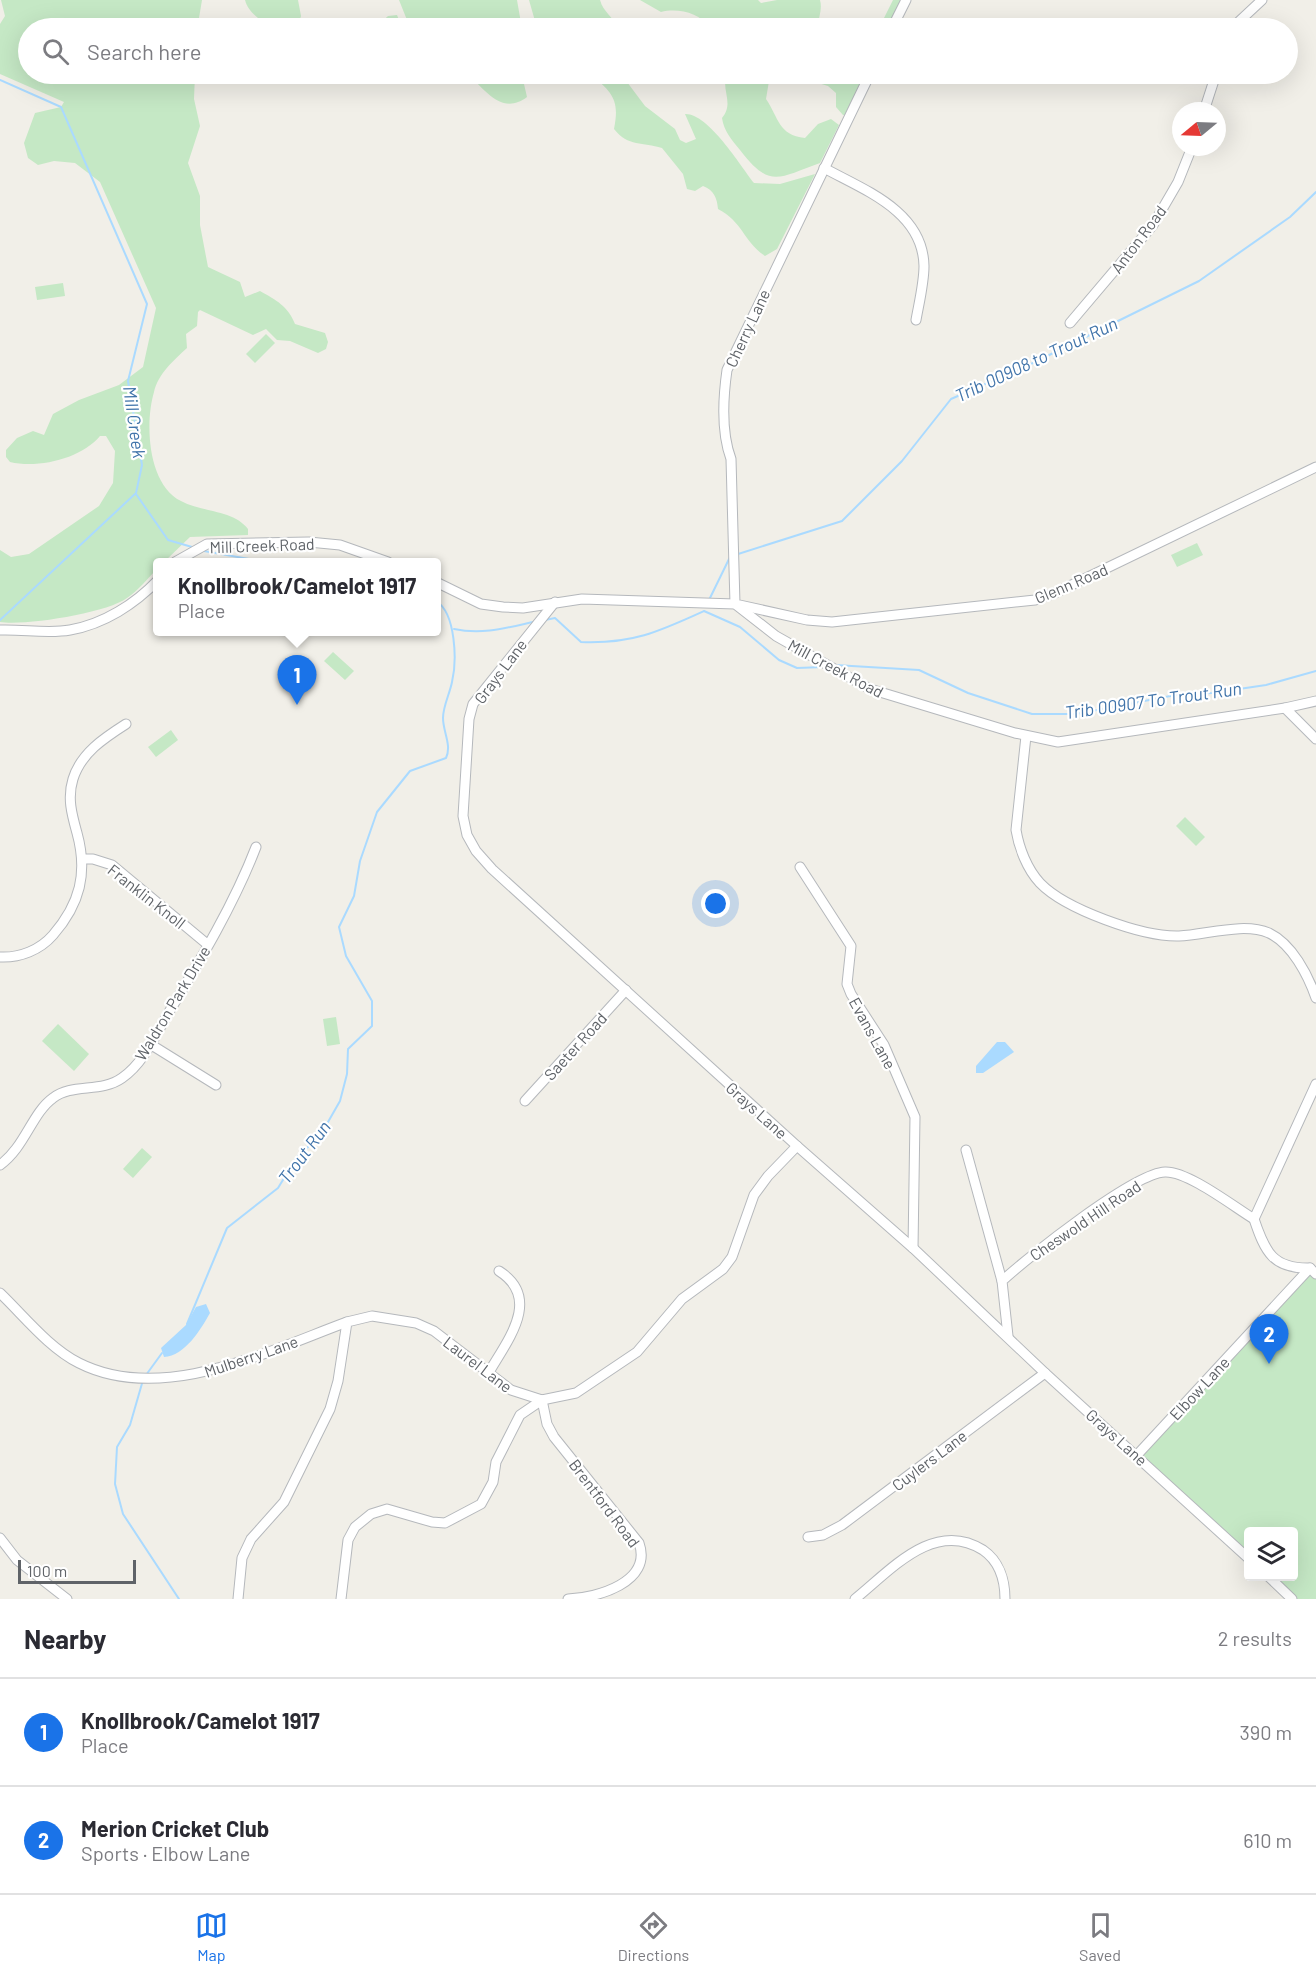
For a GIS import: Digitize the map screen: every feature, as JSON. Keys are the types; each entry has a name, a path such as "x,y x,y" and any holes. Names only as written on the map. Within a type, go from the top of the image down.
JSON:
{"street":[{"path":"897,18 906,0"},
{"path":"1243,18 1262,0"},
{"name":"Cherry Lane","path":"735,604 731,459 726,445 724,387 727,370 865,84"},
{"path":"1207,102 1213,84"},
{"name":"Anton Road","path":"1070,323 1153,225 1178,182 1188,156"},
{"path":"824,168 894,207 908,221 917,239 924,267 916,320"},
{"name":"Glenn Road","path":"735,604 807,620 832,622 1035,600 1055,593 1316,468"},
{"name":"Mill Creek Road","path":"181,558 207,544 309,542 339,545 376,558"},
{"path":"441,584 481,604 523,608 582,599 735,604"},
{"path":"0,630 69,630 88,624 134,602 153,585"},
{"name":"Grays Lane","path":"555,602 473,704 469,719 463,816 467,835 476,851 492,869 797,1146 913,1248 1045,1373 1244,1554"},
{"name":"Mill Creek Road","path":"735,604 776,636 870,689 1026,736 1058,742 1285,708 1316,700"},
{"path":"1285,708 1316,739"},
{"path":"0,957 26,954 46,942 78,897 82,859 70,806 73,779 85,756 126,724"},
{"path":"1026,736 1016,830 1019,845 1028,865 1046,888 1071,904 1157,935 1177,936 1251,928 1268,933 1290,950 1316,998"},
{"name":"Waldron Park Drive","path":"0,1166 18,1148 53,1097 64,1092 101,1087 128,1074 150,1044 207,944 241,882 256,847"},
{"name":"Franklin Knoll","path":"82,859 93,859 112,865 207,944"},
{"name":"Evans Lane","path":"800,867 851,946 847,984 850,994 884,1045 915,1117 913,1248"},
{"name":"Saeter Road","path":"525,1101 626,990"},
{"path":"150,1044 216,1085"},
{"path":"1313,1271 1293,1269 1281,1264 1263,1245 1254,1220 1316,1084"},
{"name":"Laurel Lane","path":"347,1322 372,1316 416,1323 434,1331 511,1390 542,1400 576,1393 644,1346 682,1299 723,1269 732,1257 754,1195 768,1176 797,1146"},
{"path":"966,1150 1002,1281 1008,1336"},
{"name":"Cheswold Hill Road","path":"1002,1281 1032,1253 1134,1184 1165,1172 1186,1178 1254,1220"},
{"path":"488,1374 520,1315 517,1290 499,1271"},
{"name":"Elbow Lane","path":"1137,1455 1313,1271"},
{"name":"Mulberry Lane","path":"0,1293 78,1362 108,1372 139,1377 202,1374 347,1322"},
{"path":"238,1599 242,1558 251,1539 284,1502 330,1409 338,1381 347,1322"},
{"name":"Cuylers Lane","path":"808,1537 823,1535 842,1526 1045,1373"},
{"path":"341,1599 348,1540 355,1527 371,1514 387,1509 432,1522 445,1523 481,1503 493,1482 496,1462 520,1415 542,1400"},
{"name":"Brentford Road","path":"542,1400 547,1424 554,1437 639,1543 642,1554 641,1564 626,1581 590,1597 568,1599"},
{"path":"0,1538 17,1560 67,1599"},
{"path":"855,1599 920,1548 939,1540 952,1539 968,1542 987,1553 1001,1573 1005,1599"},
{"path":"1273,1581 1292,1599"}],"green space":[{"path":"1,0 202,0 199,18 18,18 18,82 0,74 0,24 5,16"},
{"path":"245,0 298,0 301,16 300,18 259,18 248,7"},
{"path":"399,0 517,0 520,18 406,18"},
{"path":"529,0 600,0 612,18 534,18"},
{"path":"640,0 758,0 761,3 777,0 820,0 821,8 819,18 700,18 688,12 661,12"},
{"path":"893,0 903,0 894,18 884,18"},
{"path":"397,15 398,18 386,18 388,16"},
{"path":"23,84 195,84 194,99 200,126 188,163 200,196 200,225 208,267 240,282 245,297 260,291 271,297 285,308 295,324 325,333 328,342 326,349 318,353 290,341 277,340 266,329 253,335 200,310 197,326 186,334 187,348 167,368 156,385 151,405 151,451 161,481 170,493 189,505 234,518 248,529 248,535 190,537 168,558 153,558 153,573 135,592 117,604 46,620 0,622 0,550 11,557 29,554 99,506 113,483 115,451 106,436 100,436 92,444 71,456 46,463 10,462 6,457 6,450 17,438 33,431 44,435 53,414 79,400 119,385 143,367 156,308 100,182 75,163 54,161 38,165 28,158 24,143 35,113 61,107 64,102"},
{"path":"479,84 524,84 527,97 510,104 494,99"},
{"path":"602,84 628,84 645,106 675,129 680,140 686,143 696,139 685,114 704,122 723,141 754,183 780,184 815,174 777,249 765,256 733,220 718,209 716,198 710,190 703,186 695,191 687,189 683,174 662,148 630,141 619,135 614,129 615,103"},
{"path":"725,84 768,84 766,99 780,124 789,133 805,138 818,124 831,119 839,125 820,163 776,177 759,171 728,135 722,118 727,102"},
{"path":"822,84 862,84 846,115 843,115 836,107 836,93"},
{"path":"63,283 65,296 37,300 35,287"},
{"path":"266,334 275,343 255,363 246,354"},
{"path":"1197,543 1203,555 1177,567 1171,555"},
{"path":"333,652 354,671 345,680 324,661"},
{"path":"171,730 178,740 156,757 148,747"},
{"path":"1185,817 1205,837 1196,846 1176,826"},
{"path":"336,1017 340,1044 327,1046 323,1019"},
{"path":"58,1024 89,1054 74,1071 42,1041"},
{"path":"142,1148 152,1157 133,1178 123,1169"},
{"path":"1310,1268 1316,1274 1316,1599 1294,1599 1274,1581 1298,1581 1298,1527 1244,1527 1244,1553 1137,1455"}],"water":[{"path":"997,1042 1005,1042 1014,1052 983,1073 976,1073 976,1066"},
{"path":"206,1304 210,1313 197,1334 179,1352 164,1357 161,1348 186,1325 196,1307"}],"waterway":[{"name":"Mill Creek","path":"0,80 61,107 147,304 128,381 142,465 136,493 0,620"},
{"name":"Trib 00908 to Trout Run","path":"735,555 842,521 902,461 951,399 1033,363 1199,281 1290,217 1316,192"},
{"name":"Trout Run","path":"136,494 168,540 192,547"},
{"name":"Trout Run","path":"204,551 243,558"},
{"name":"Trib 00908 to Trout Run","path":"709,600 730,557"},
{"name":"Trout Run","path":"187,1324 227,1228 278,1188 297,1157 320,1136 340,1101 347,1074 348,1049 372,1026 372,1001 346,956 339,927 354,896 360,861 377,812 410,771 446,758 448,753 443,718 454,673 454,650 451,626 441,605"},
{"name":"Trib 00907 To Trout Run","path":"545,620 555,618 581,642 599,642 630,639 644,635 704,611 740,627 779,660 797,668 824,667"},
{"name":"Trib 00907 To Trout Run","path":"454,629 484,631 533,622"},
{"name":"Trib 00907 To Trout Run","path":"835,665 919,670 968,693 1032,714 1076,714 1181,694 1212,693 1266,685 1316,671"},
{"name":"Trout Run","path":"146,1375 162,1353"},
{"name":"Trout Run","path":"143,1380 130,1425 117,1447 115,1484 123,1514 179,1599"}],"place":[{"name":"Knollbrook/Camelot 1917","path":"297,705"},
{"name":"Merion Cricket Club","path":"1269,1364"}]}
